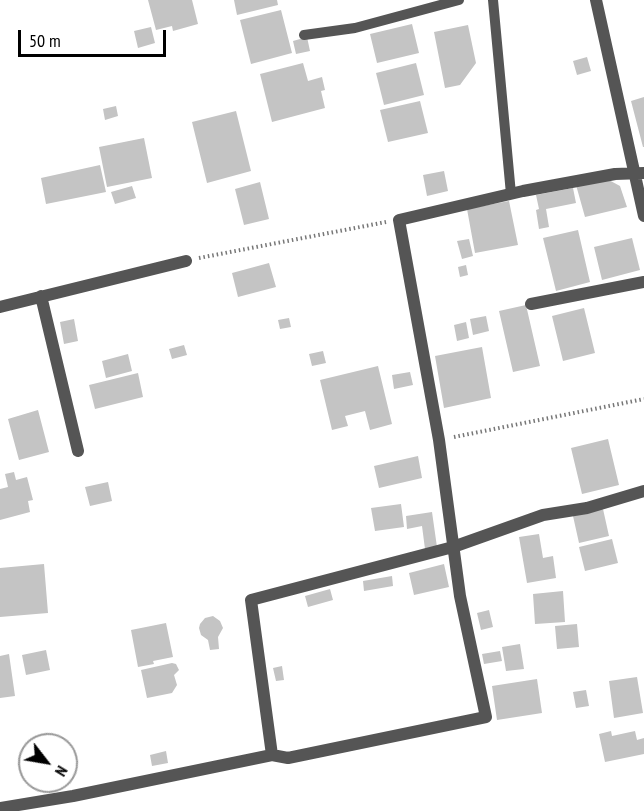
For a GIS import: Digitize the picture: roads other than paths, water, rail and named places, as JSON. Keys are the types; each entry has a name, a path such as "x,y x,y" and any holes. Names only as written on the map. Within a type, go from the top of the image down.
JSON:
{"street":[{"path":"596,0 640,174 644,216"},
{"path":"0,808 73,796 273,755 288,758 486,717 469,642 453,547 439,440 399,220 511,194 615,174 640,174"},
{"path":"0,307 186,261"},
{"path":"531,304 644,282"},
{"path":"41,296 78,451"},
{"path":"273,755 251,600 453,547 543,515 587,508 644,491"}],"lane":[{"path":"304,35 354,28 459,0"},
{"path":"493,0 511,194"}]}
